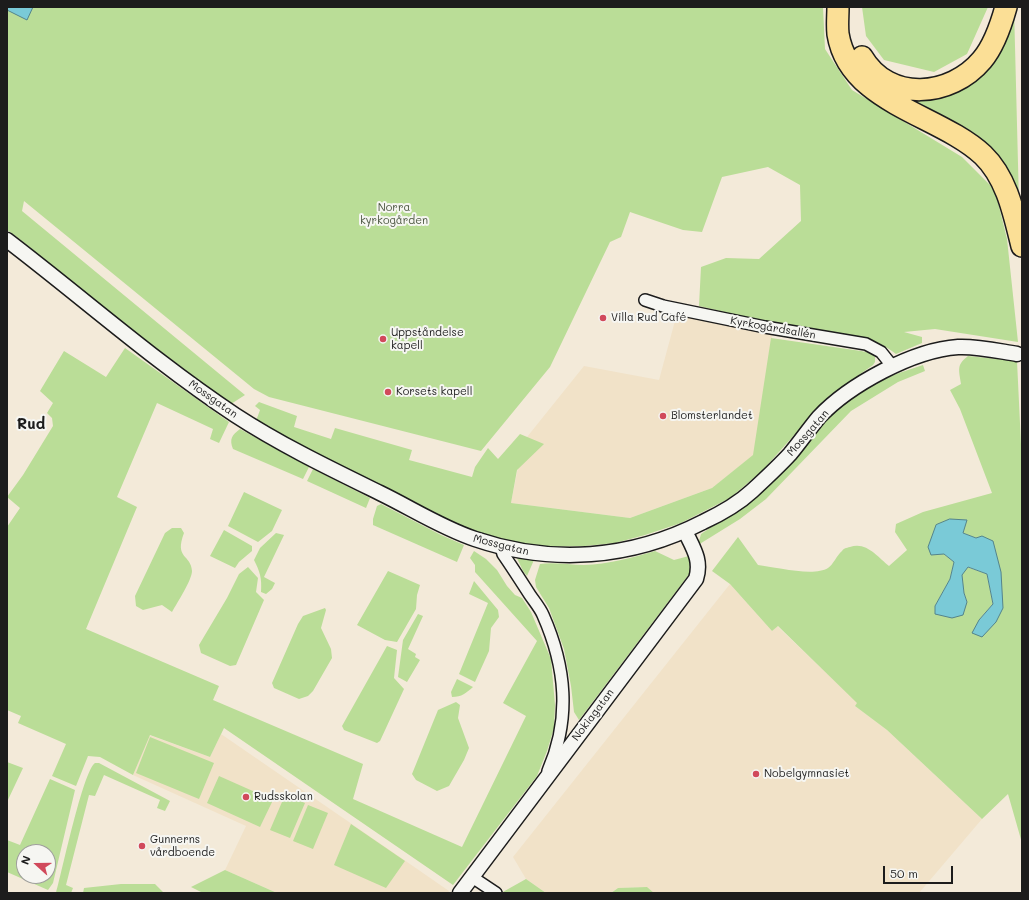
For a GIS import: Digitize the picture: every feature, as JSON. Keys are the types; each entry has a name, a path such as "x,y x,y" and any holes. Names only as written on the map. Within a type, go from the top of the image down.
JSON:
{"highway":[{"path":"849,7 854,39 864,61 873,71 892,84 918,91 935,89 952,83 969,73 983,59 994,41 1006,7"},
{"path":"837,13 840,42 850,64 866,84 878,94 950,132 983,155 1002,182 1012,207 1022,246"}],"street":[{"name":"Mossgatan","path":"7,240 180,377 247,422 331,469 450,528 473,538 502,547 546,554 564,556 586,555 627,550 656,542 686,531 721,513 749,494 790,454 818,418 834,402 853,389 918,356 960,347 1017,354"},
{"name":"Kyrkogårdsallén","path":"646,300 663,306 758,326 866,344 881,352 894,367"},
{"name":"Nokiagatan","path":"460,893 696,579 698,572 698,561 686,531"},
{"path":"502,547 503,554 542,614 556,650 563,687 564,707 559,740 542,785"},
{"path":"472,877 496,893"}],"shaded area":[{"path":"679,306 699,306 774,324 754,455 712,488 630,518 511,503 523,442 584,366 659,380"},
{"name":"Nobelgymnasiet","path":"730,584 772,631 777,626 858,703 855,706 887,730 982,819 919,893 654,893 646,887 618,888 611,893 546,893 526,879 513,857"},
{"name":"Rudsskolan","path":"221,734 449,891 448,893 277,893 225,870 246,826 133,775 149,735 210,757"}],"green space":[{"name":"Norra kyrkogården","path":"7,7 823,7 825,49 852,90 962,157 995,190 1007,239 1018,342 935,329 904,332 922,337 922,343 896,354 874,341 774,324 699,306 701,267 726,258 759,259 801,221 800,185 768,167 722,177 702,232 683,230 630,212 621,237 610,242 550,367 481,451 269,397 254,389 24,201 22,211 245,395 231,404 132,330 7,230"},
{"path":"862,7 988,7 967,54 934,72 884,60 866,36"},
{"path":"1014,7 1019,203 998,157 894,94 959,90"},
{"path":"771,338 871,353 875,357 875,362 873,365 829,396 762,471 730,498 681,523 615,543 585,546 542,547 491,538 455,525 307,450 256,421 260,410 255,406 259,402 297,416 294,427 331,439 335,428 412,450 409,460 472,477 475,467 488,448 498,459 520,434 544,444 517,470 511,503 630,518 712,488 753,455"},
{"path":"125,348 229,422 219,443 210,439 213,429 157,403 117,497 137,507 86,629 219,686 213,700 363,764 353,799 462,847 526,716 503,703 537,641 475,572 475,565 470,558 474,551 486,559 497,570 507,586 515,595 522,598 531,612 551,659 555,705 554,728 537,776 453,885 224,728 210,757 150,735 133,775 100,757 88,756 76,786 52,776 66,744 18,723 21,716 7,710 7,527 20,508 7,497 23,475 53,426 52,418 47,413 53,403 40,391 64,351 106,377"},
{"path":"968,356 1017,361 1022,465 1022,843 1008,794 982,819 887,730 855,706 857,703 778,626 772,631 730,584 712,571 738,537 758,565 804,572 822,571 830,567 844,549 861,546 876,554 889,566 907,550 895,532 896,524 923,512 992,493 960,409 950,390 961,384 959,368 964,359","holes":["966,520 963,533 976,538 1003,608 979,620 993,604 987,574 967,567 961,575 967,602 935,606 950,579 954,562 944,554"]},
{"path":"923,365 925,371 898,382 851,411 766,499 740,519 698,545 701,534 750,501 781,474 838,407 858,392 896,374"},
{"path":"240,429 309,467 303,479 233,449 231,440 235,433"},
{"path":"313,469 370,498 366,508 307,481"},
{"path":"244,492 282,510 272,531 258,542 228,526"},
{"path":"381,504 441,535 464,545 457,562 373,525 373,519 377,506"},
{"path":"172,528 181,528 184,533 181,541 181,548 191,566 191,575 187,586 172,612 162,605 143,610 136,606 135,596 165,533"},
{"path":"224,530 252,546 252,551 239,562 235,568 210,556"},
{"path":"276,533 284,535 264,577 275,583 272,589 266,594 261,592 260,575 254,560 260,548"},
{"path":"655,551 674,560 689,556 693,569 579,720 574,712 564,649 549,608 536,587 535,580 540,564 551,563 584,565 602,563"},
{"path":"516,556 534,560 527,576 523,571"},
{"path":"248,567 258,578 256,592 264,600 236,665 230,666 201,653 199,645 227,598 239,574"},
{"path":"388,571 420,585 417,595 416,609 397,642 385,640 357,625"},
{"path":"474,581 498,610 499,617 491,628 489,651 475,682 459,674 488,603 469,594"},
{"path":"325,608 326,610 321,628 331,649 332,658 313,691 308,696 299,699 274,688 272,683 303,616"},
{"path":"418,614 423,616 408,649 416,654 415,657 420,660 407,682 398,677 403,640"},
{"path":"387,646 397,650 394,678 404,689 380,741 377,743 344,730 342,726"},
{"path":"457,679 473,687 466,693 452,697 451,692"},
{"path":"456,702 460,705 458,718 469,748 449,786 437,791 416,780 412,774 438,710"},
{"path":"150,737 214,763 199,799 136,773"},
{"path":"7,762 23,768 7,802"},
{"path":"95,763 99,763 170,801 165,811 157,808 160,800 104,775 95,796 89,795 66,885 73,888 71,893 56,893 79,802 90,770"},
{"path":"219,776 273,800 260,827 207,803"},
{"path":"50,779 75,790 56,870 56,844 20,844"},
{"path":"285,795 305,803 290,838 270,830"},
{"path":"308,805 328,813 313,849 293,841"},
{"path":"351,824 405,861 386,888 334,865"},
{"path":"7,840 17,844 16,844 16,876 7,872"},
{"path":"225,870 277,893 203,893 191,887"},
{"path":"526,879 546,893 501,893"},
{"path":"34,884 52,884 48,890"},
{"path":"121,884 155,884 164,893 83,893 84,888"},
{"path":"647,887 654,893 611,893 618,888"}],"water":[{"path":"7,7 33,7 27,20 7,10"},
{"path":"950,519 967,520 963,533 976,538 982,536 993,541 1001,572 1003,608 996,622 982,637 972,633 979,620 993,604 987,574 968,567 962,575 964,593 967,602 963,615 952,618 935,614 935,606 950,579 954,562 944,554 931,555 928,547 936,525"}],"place":[{"name":"Villa Rud Café","path":"603,318"},
{"name":"Uppståndelse kapell","path":"383,339"},
{"name":"Korsets kapell","path":"388,392"},
{"name":"Blomsterlandet","path":"663,416"},
{"name":"Nobelgymnasiet","path":"756,774"},
{"name":"Rudsskolan","path":"246,797"},
{"name":"Gunnerns vårdboende","path":"142,846"}],"district":[{"name":"Rud","path":"31,424"}]}
